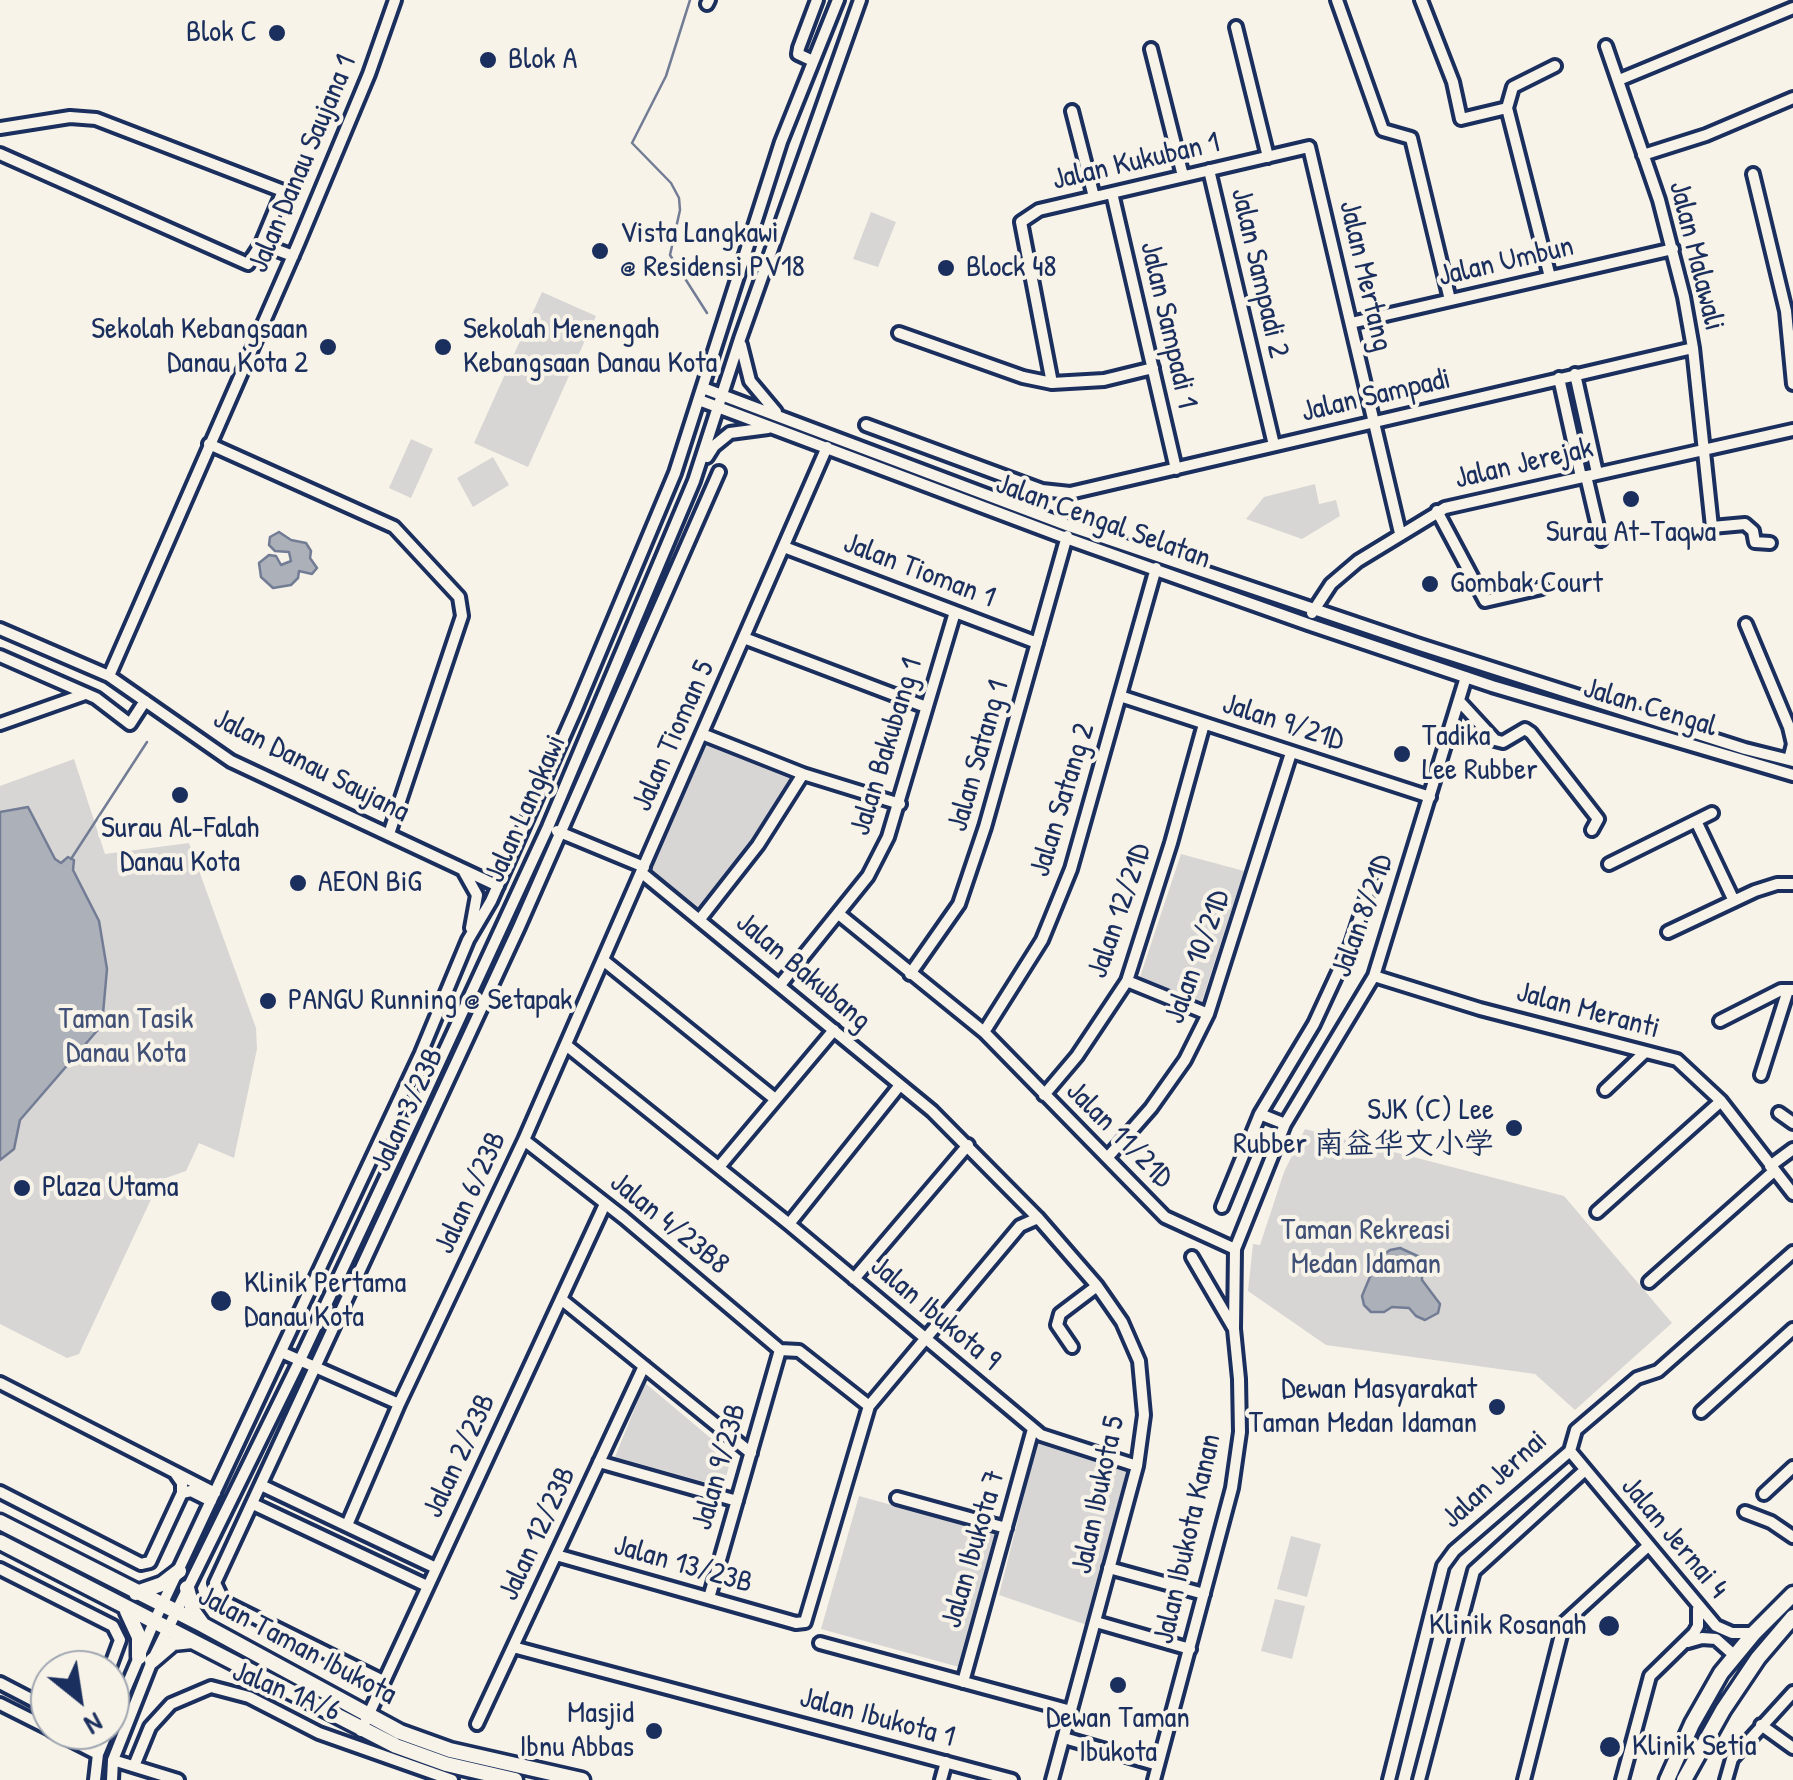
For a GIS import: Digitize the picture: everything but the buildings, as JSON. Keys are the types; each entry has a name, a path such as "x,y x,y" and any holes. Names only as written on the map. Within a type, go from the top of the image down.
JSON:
{"main road":[{"name":"Jalan Taman Ibukota","path":"0,1522 204,1625 424,1758 516,1780"},
{"name":"Jalan Taman Ibukota","path":"0,1542 125,1608 364,1723 542,1775 582,1780"},
{"path":"136,1593 154,1588 178,1571"},
{"path":"186,1588 194,1612 204,1625"},
{"path":"1668,1780 1692,1724 1735,1656 1793,1594"},
{"path":"125,1608 137,1628 145,1659 172,1643 193,1640"},
{"path":"1735,1656 1748,1651 1782,1618 1793,1615"},
{"path":"1684,1780 1723,1710 1787,1636 1793,1615"}],"street":[{"name":"Jalan Danau Saujana 1","path":"109,676 293,256 369,74 395,0"},
{"path":"813,61 798,54 817,0"},
{"name":"Jalan Langkawi","path":"169,1609 178,1571 421,1053 468,940 498,886 675,473 781,142 838,0"},
{"name":"Jalan Langkawi","path":"169,1609 186,1588 300,1360 548,826 694,481 860,0"},
{"path":"1336,0 1383,130 1410,138 1450,300"},
{"path":"1421,0 1453,82 1461,120 1507,108"},
{"path":"1619,80 1793,8"},
{"path":"1236,27 1268,156"},
{"name":"Jalan Malawali","path":"1606,46 1673,248 1693,348 1712,527 1745,524 1753,530 1755,542 1770,542"},
{"path":"1152,49 1182,176"},
{"path":"1550,277 1507,108 1513,87 1554,66"},
{"path":"1643,155 1706,135 1793,98"},
{"path":"1072,111 1094,197"},
{"path":"0,128 70,117 96,119 284,191 248,264 0,154"},
{"name":"Jalan Kukuban 1","path":"1052,383 1021,222 1039,210 1309,147"},
{"name":"Jalan Mertang","path":"1309,147 1400,534"},
{"name":"Jalan Sampadi 2","path":"1209,170 1274,445"},
{"path":"1753,174 1786,311 1793,384"},
{"name":"Jalan Sampadi 1","path":"1112,193 1176,468"},
{"path":"261,244 293,256"},
{"name":"Jalan Umbun","path":"1351,324 1673,248"},
{"path":"900,332 1023,377 1052,383 1104,380 1153,368"},
{"path":"694,481 714,446 730,433 777,421 750,381 740,339"},
{"name":"Jalan Sampadi","path":"866,425 1042,490 1070,493 1693,348"},
{"path":"1575,374 1601,540"},
{"path":"1559,378 1588,475"},
{"name":"Jalan Cengal Selatan","path":"701,394 1065,529 1156,568 1492,686"},
{"name":"Jalan Cengal Selatan","path":"777,421 827,447 1496,670"},
{"name":"Jalan Jerejak","path":"1308,624 1331,584 1437,511 1793,430"},
{"path":"209,444 394,527 459,597 462,616 389,834"},
{"name":"Jalan Tioman 5","path":"566,1045 827,447"},
{"name":"Jalan 3/23B","path":"383,1681 224,1602 216,1583 561,834 718,472"},
{"path":"1065,529 1070,493"},
{"path":"1437,511 1486,601 1542,588"},
{"name":"Jalan Satang 1","path":"910,974 959,904 1038,642 1065,529"},
{"name":"Jalan Tioman 1","path":"784,547 1038,642"},
{"name":"Jalan Satang 2","path":"984,1032 1042,940 1071,869 1156,568"},
{"name":"Jalan Bakubang 1","path":"780,985 868,876 900,804 955,612"},
{"path":"1746,624 1791,726 1791,760"},
{"name":"Jalan Danau Saujana","path":"0,630 109,676 231,760 498,886"},
{"path":"744,638 926,707"},
{"path":"0,656 86,694 130,724 145,701"},
{"name":"Jalan Cengal","path":"1496,670 1791,760"},
{"name":"Jalan 8/21D","path":"1234,1329 1234,1248 1284,1126 1374,976 1466,678"},
{"name":"Jalan Cengal","path":"1492,686 1793,775"},
{"path":"0,724 86,694"},
{"name":"Jalan 9/21D","path":"1120,696 1430,798"},
{"path":"1460,702 1495,740 1503,742 1526,729 1531,733 1598,819 1592,830"},
{"name":"Jalan 12/21D","path":"1044,1095 1086,1044 1127,980 1204,724"},
{"path":"702,734 804,774 900,804"},
{"name":"Jalan 10/21D","path":"1108,1156 1151,1108 1208,1014 1291,753"},
{"path":"700,919 758,845 804,774"},
{"path":"1609,864 1712,814"},
{"path":"1696,822 1734,901"},
{"name":"Jalan Bakubang","path":"548,826 643,870 932,1111"},
{"path":"462,869 476,888 478,902 468,940"},
{"path":"510,908 498,886 525,876"},
{"path":"1222,1207 1259,1116 1314,1024 1351,944 1371,882"},
{"path":"1668,932 1777,884 1793,884"},
{"name":"Jalan 11/21D","path":"840,915 984,1032 1165,1217 1234,1248"},
{"path":"603,960 775,1099"},
{"name":"Jalan Meranti","path":"1374,976 1470,1006 1677,1060 1721,1101 1793,1194"},
{"path":"1127,980 1208,1014"},
{"path":"1720,1021 1790,990"},
{"path":"1762,1074 1790,990"},
{"path":"719,1166 834,1030"},
{"name":"Jalan 6/23B","path":"347,1525 566,1045"},
{"name":"Jalan Ibukota 9","path":"566,1045 719,1166 1041,1435 1137,1466"},
{"path":"1605,1090 1645,1052"},
{"path":"789,1224 900,1084"},
{"path":"1597,1212 1721,1101"},
{"name":"Jalan Ibukota 5","path":"932,1111 1038,1218 1097,1286 1122,1322 1139,1361 1144,1415 1137,1466 1052,1780"},
{"path":"1778,1113 1793,1123"},
{"path":"1259,1116 1284,1126"},
{"name":"Jalan 4/23B8","path":"524,1140 780,1350 798,1351 869,1406"},
{"path":"854,1279 968,1145"},
{"path":"1649,1282 1793,1149"},
{"name":"Jalan 2/23B","path":"364,1723 605,1204"},
{"path":"869,1406 1020,1226 1038,1218"},
{"name":"Jalan Jernai","path":"1389,1780 1443,1566 1454,1550 1570,1451 1576,1430 1637,1378 1658,1371 1793,1252"},
{"name":"Jalan Ibukota Kanan","path":"1154,1780 1232,1488 1240,1432 1240,1379 1234,1329 1192,1257"},
{"path":"1072,1347 1057,1325 1060,1314 1097,1286"},
{"path":"561,1299 751,1453"},
{"path":"1702,1412 1793,1329"},
{"name":"Jalan 9/23B","path":"708,1598 780,1350"},
{"path":"281,1352 400,1404"},
{"name":"Jalan 12/23B","path":"477,1724 644,1366"},
{"path":"0,1383 213,1497"},
{"name":"Jalan 13/23B","path":"556,1555 796,1623 805,1622 869,1406"},
{"name":"Jalan Ibukota 7","path":"963,1682 1033,1429"},
{"name":"Jalan Jernai 4","path":"1570,1451 1698,1608 1723,1630 1754,1633"},
{"path":"599,1462 737,1501"},
{"path":"1764,1494 1793,1468"},
{"path":"1418,1780 1474,1570 1585,1470"},
{"path":"0,1492 141,1564 150,1562 182,1493 182,1484 174,1474"},
{"path":"262,1484 436,1568"},
{"path":"182,1493 191,1491 213,1497"},
{"path":"898,1498 1006,1528"},
{"path":"252,1504 427,1586"},
{"path":"1745,1512 1771,1522 1793,1538"},
{"path":"1524,1780 1564,1623 1648,1546"},
{"path":"1110,1568 1204,1594"},
{"path":"0,1569 114,1626 120,1640 116,1650"},
{"path":"1622,1780 1650,1676 1698,1626 1698,1608"},
{"path":"130,1688 169,1609"},
{"path":"1096,1622 1190,1649"},
{"path":"1686,1642 1716,1639 1735,1656"},
{"path":"820,1643 1071,1711"},
{"name":"Jalan Ibukota 1","path":"513,1647 1012,1780"},
{"path":"112,1780 113,1760 145,1659"},
{"path":"0,1683 30,1699"},
{"name":"Jalan 1A/6","path":"134,1766 150,1727 171,1704 210,1688 249,1697 319,1734 452,1780"},
{"path":"1726,1780 1732,1759 1793,1692"},
{"path":"0,1704 30,1719"},
{"path":"1761,1725 1793,1748"},
{"path":"1064,1738 1158,1764"},
{"path":"90,1750 98,1754"},
{"path":"95,1780 100,1750"},
{"path":"113,1760 178,1780"},
{"path":"941,1780 946,1762"}],"green space":[{"path":"871,212 896,222 878,267 853,259"},
{"path":"542,292 596,316 528,467 474,443"},
{"path":"411,439 433,449 411,498 389,488"},
{"path":"493,457 509,485 473,507 457,478"},
{"path":"1315,484 1319,504 1336,500 1340,516 1302,539 1246,519 1264,497"},
{"path":"706,744 791,777 753,840 701,909 651,870"},
{"name":"Taman Tasik Danau Kota","path":"74,759 105,854 189,843 256,1028 257,1049 234,1158 199,1143 186,1171 160,1180 79,1354 67,1358 0,1324 0,786"},
{"path":"1181,854 1244,871 1201,1004 1139,980"},
{"name":"Taman Rekreasi Medan Idaman","path":"1305,1129 1564,1196 1672,1323 1575,1410 1535,1374 1326,1345 1248,1291 1253,1244 1260,1245 1284,1172"},
{"path":"645,1383 732,1456 723,1487 615,1457"},
{"path":"1038,1440 1127,1468 1087,1625 999,1595"},
{"path":"859,1496 997,1534 959,1667 821,1629"},
{"path":"1291,1536 1321,1544 1307,1597 1277,1589"},
{"path":"1275,1599 1305,1606 1292,1659 1261,1651"}],"shaded area":[{"path":"279,532 306,543 317,568 312,574 299,571 291,585 273,588 261,577 259,563 269,555 276,556 281,565 291,561 289,552 275,551 269,545 270,537"},
{"path":"28,807 55,859 61,863 68,857 74,860 73,870 99,921 107,969 102,1025 20,1120 14,1149 0,1160 0,812"},
{"path":"1400,1248 1422,1258 1422,1280 1440,1304 1438,1313 1425,1320 1409,1308 1371,1312 1364,1305 1362,1296 1377,1260"}],"waterway":[{"path":"690,0 666,76 632,143 671,183 679,198 670,255 707,313"},
{"path":"71,859 147,742"}],"place":[{"name":"Blok C","path":"277,33"},
{"name":"Blok A","path":"488,60"},
{"name":"Vista Langkawi @ Residensi PV18","path":"600,251"},
{"name":"Block 48","path":"946,268"},
{"name":"Sekolah Kebangsaan Danau Kota 2","path":"328,347"},
{"name":"Sekolah Menengah Kebangsaan Danau Kota","path":"443,347"},
{"name":"Surau At-Taqwa","path":"1631,499"},
{"name":"Gombak Court","path":"1430,584"},
{"name":"Tadika Lee Rubber","path":"1402,754"},
{"name":"Surau Al-Falah Danau Kota","path":"180,795"},
{"name":"AEON BiG","path":"298,883"},
{"name":"PANGU Running @ Setapak","path":"268,1001"},
{"name":"SJK (C) Lee Rubber 南益华文小学","path":"1514,1128"},
{"name":"Plaza Utama","path":"22,1188"},
{"name":"Klinik Pertama Danau Kota","path":"221,1301"},
{"name":"Dewan Masyarakat Taman Medan Idaman","path":"1497,1407"},
{"name":"Klinik Rosanah","path":"1609,1626"},
{"name":"Dewan Taman Ibukota","path":"1118,1685"},
{"name":"Masjid Ibnu Abbas","path":"654,1731"},
{"name":"Klinik Setia","path":"1610,1747"}]}
